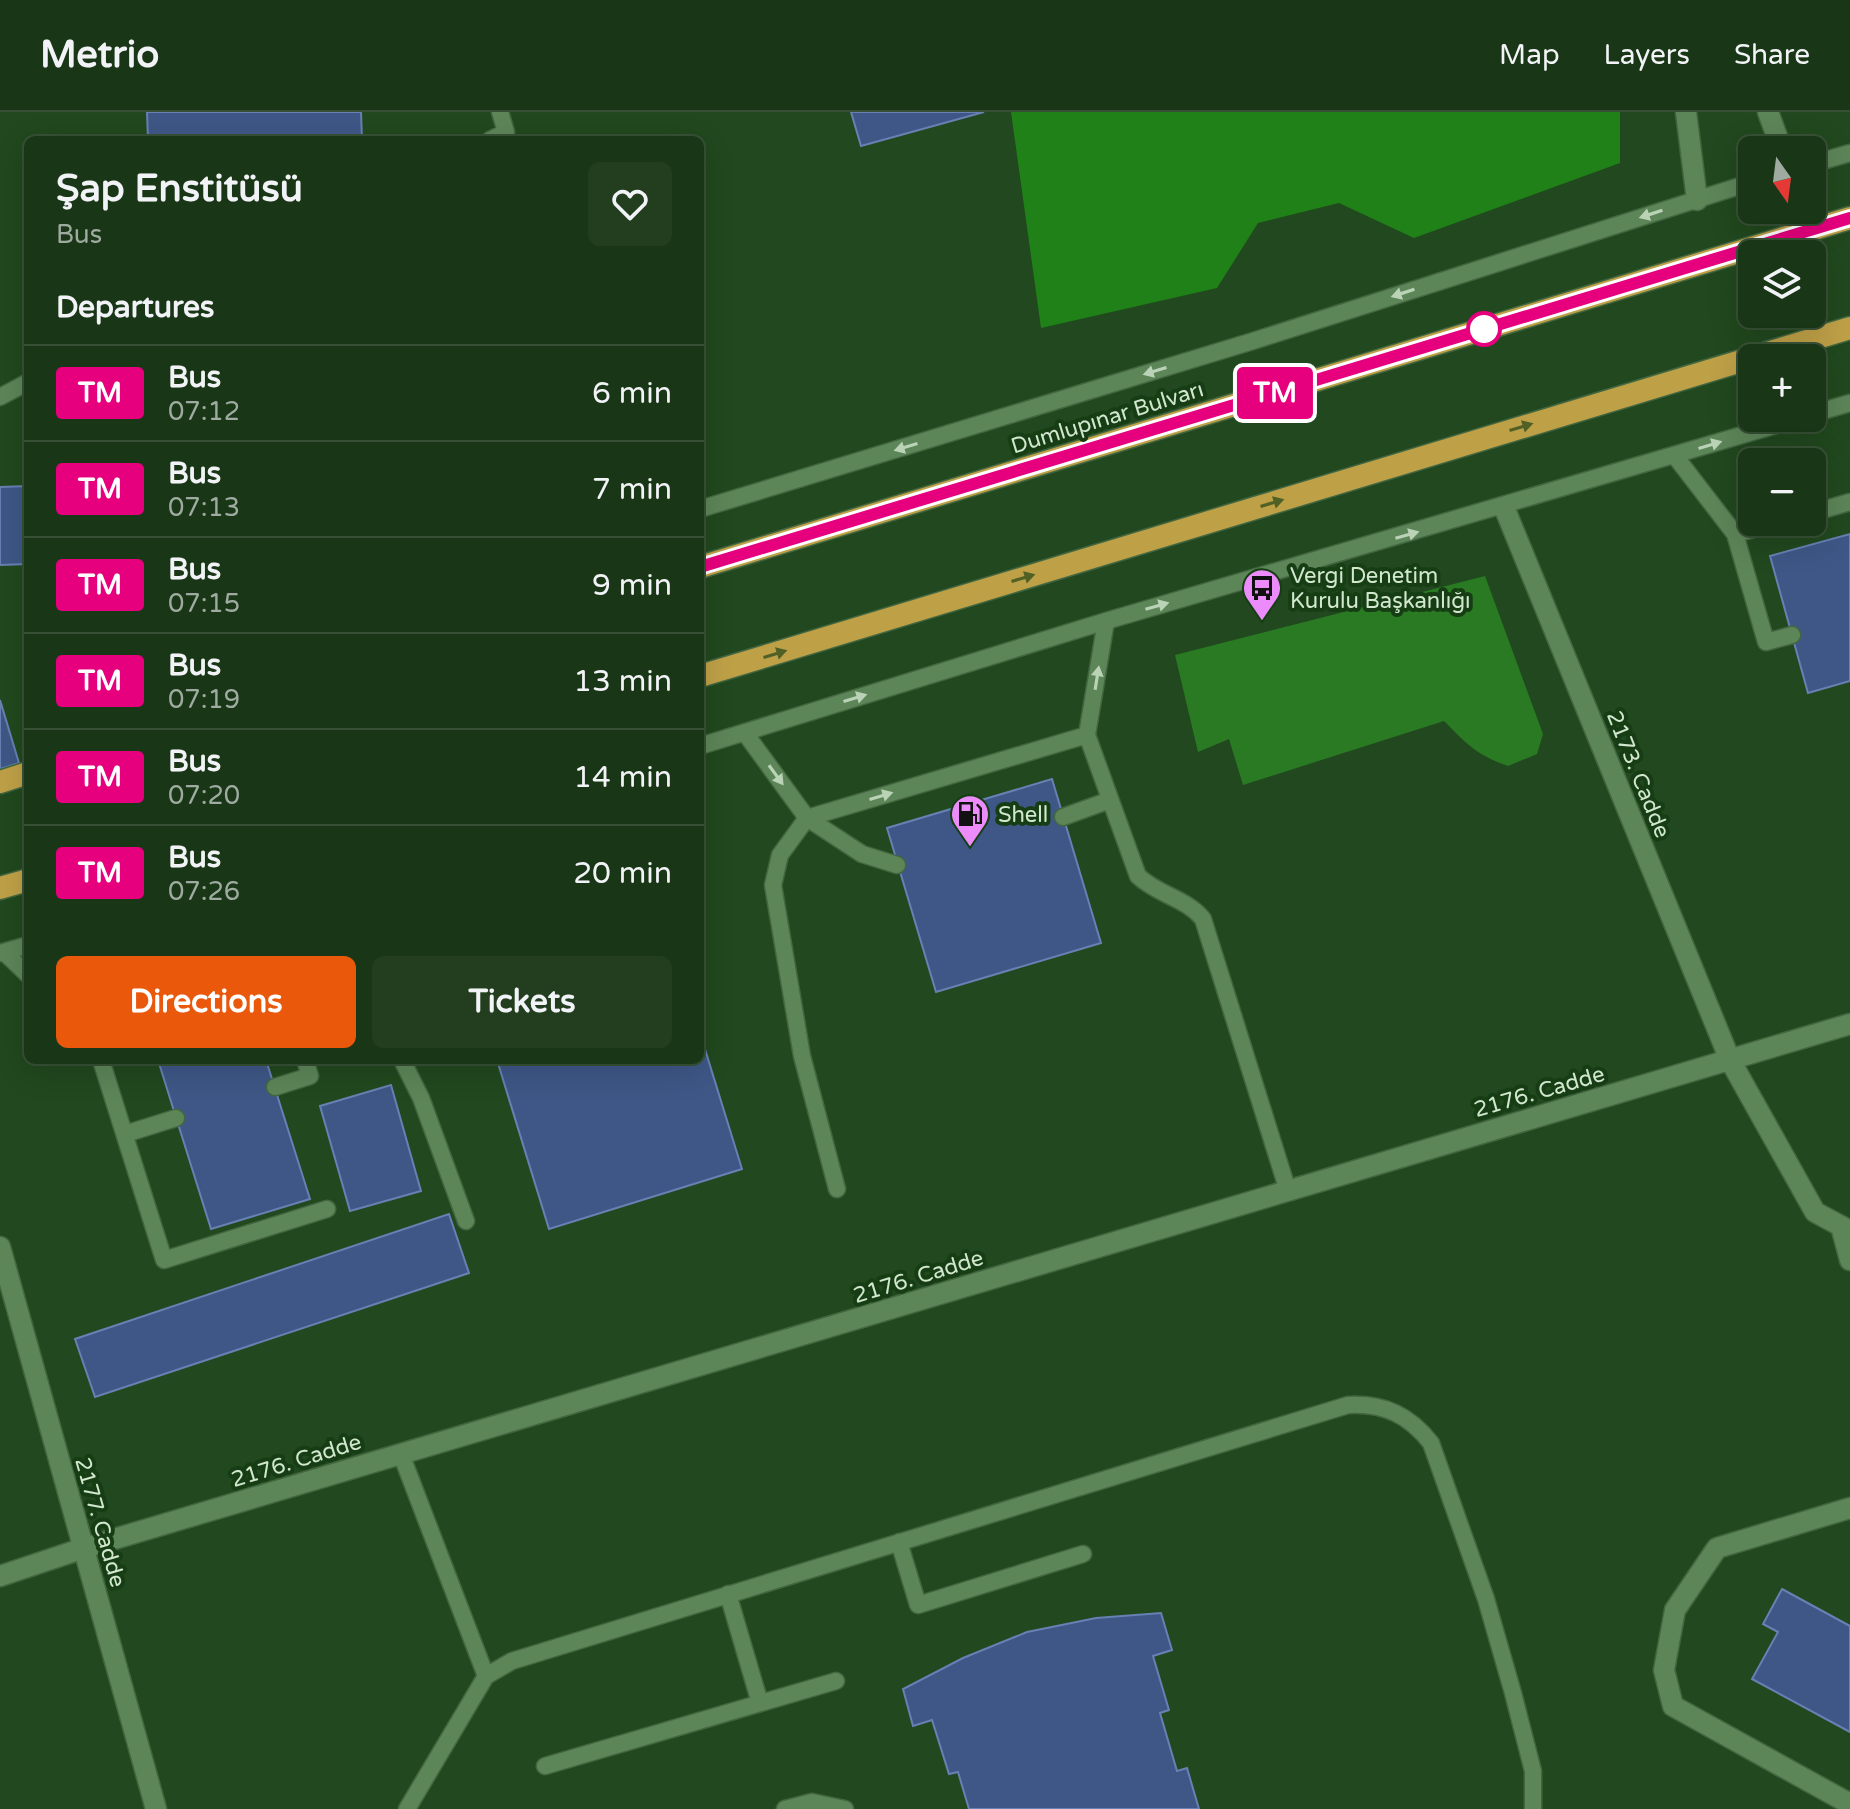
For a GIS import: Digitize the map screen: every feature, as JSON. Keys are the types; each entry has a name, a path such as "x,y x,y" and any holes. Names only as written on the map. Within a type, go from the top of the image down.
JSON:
{"highway":[{"name":"Dumlupınar Bulvarı","path":"704,566 1850,218"},
{"path":"704,675 1850,328"},
{"path":"0,780 24,774"},
{"path":"0,888 24,881"}],"street":[{"path":"1686,112 1697,200"},
{"path":"1768,112 1777,136"},
{"name":"2173. Cadde","path":"1504,507 1730,1060 1815,1212 1846,1229"},
{"name":"2176. Cadde","path":"0,1576 84,1548 1850,1024"},
{"path":"1846,1229 1850,1260"},
{"name":"2177. Cadde","path":"0,1247 156,1809"},
{"path":"1848,1511 1717,1548 1675,1610 1664,1670 1673,1706 1850,1804"}],"lane":[{"path":"498,136 506,132 500,112"},
{"path":"1826,160 1850,153"},
{"path":"704,508 1253,341 1738,187"},
{"path":"0,397 24,384"},
{"path":"1826,410 1850,403"},
{"path":"704,745 1106,621 1754,432"},
{"path":"1675,456 1735,534 1766,642 1792,635"},
{"path":"1826,509 1850,502"},
{"path":"1106,621 1087,735 1138,876 1157,892 1188,904 1203,919 1288,1191"},
{"path":"745,733 807,818 862,854 897,865"},
{"path":"837,1189 802,1056 773,885 780,855 807,818 1087,735"},
{"path":"0,780 24,765"},
{"path":"1063,817 1110,800"},
{"path":"2,952 24,946"},
{"path":"2,952 24,971"},
{"path":"102,1064 164,1260 327,1209"},
{"path":"275,1087 310,1076 306,1064"},
{"path":"404,1064 421,1098 466,1221"},
{"path":"125,1134 176,1118"},
{"path":"407,1809 486,1676 512,1661 1348,1405 1371,1404 1396,1412 1417,1426 1431,1443 1486,1599 1533,1771 1533,1809"},
{"path":"401,1454 486,1676"},
{"path":"899,1542 918,1605 1083,1554"},
{"path":"728,1594 760,1703"},
{"path":"545,1766 836,1681"},
{"path":"785,1809 812,1802 845,1809"}],"green space":[{"path":"1011,112 1620,112 1620,163 1414,238 1339,203 1258,223 1217,288 1041,328"},
{"path":"1485,576 1543,734 1537,754 1508,766 1473,748 1444,721 1243,785 1229,739 1198,752 1175,655"}],"building":[{"path":"147,112 361,112 362,136 148,136"},
{"path":"851,112 984,112 861,146"},
{"path":"24,486 24,564 0,565 0,487"},
{"path":"1850,534 1850,681 1808,693 1770,556"},
{"path":"0,700 19,763 0,769"},
{"path":"1052,779 1101,943 936,992 887,828"},
{"path":"704,1046 742,1169 549,1229 498,1064 704,1064"},
{"path":"159,1064 267,1064 310,1199 211,1229"},
{"path":"391,1085 421,1191 350,1211 320,1106"},
{"path":"449,1214 469,1273 95,1397 75,1339"},
{"path":"1782,1589 1850,1626 1850,1732 1752,1679 1778,1632 1763,1624"},
{"path":"1161,1613 1172,1650 1153,1656 1169,1710 1160,1713 1177,1771 1187,1768 1199,1809 969,1809 958,1772 949,1774 932,1720 913,1726 903,1689 963,1658 1027,1632 1096,1618"}],"bus line":[{"name":"TM","path":"704,566 1850,218"}],"place":[{"name":"Vergi Denetim Kurulu Başkanlığı","path":"1262,622"},
{"name":"Shell","path":"970,848"}]}
